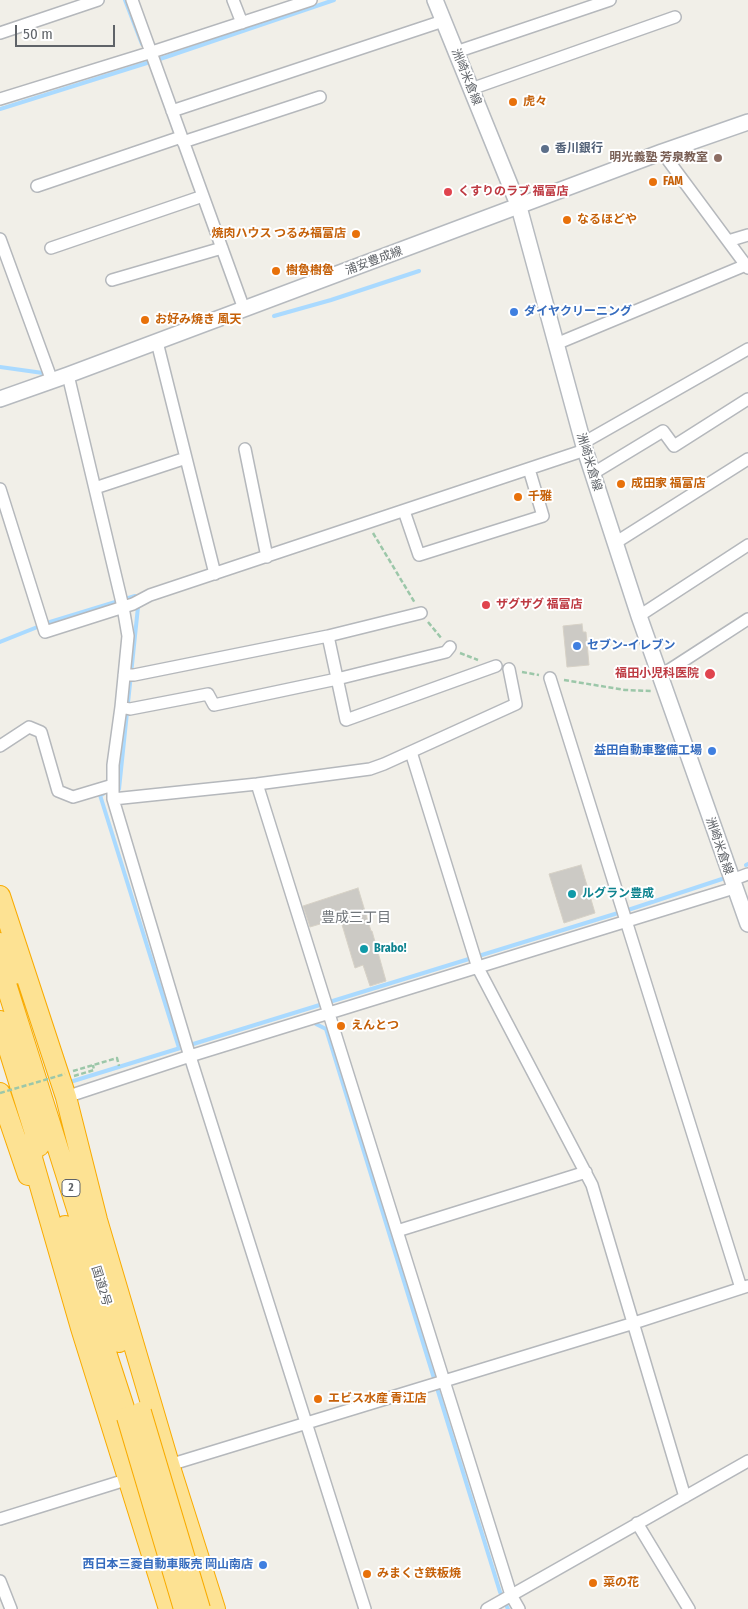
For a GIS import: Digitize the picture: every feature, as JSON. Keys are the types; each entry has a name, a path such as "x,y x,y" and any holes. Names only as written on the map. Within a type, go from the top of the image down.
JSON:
{"highway":[{"name":"2","path":"0,896 66,1097 97,1220"},
{"path":"0,943 19,984 74,1160 97,1220 169,1464 215,1609"},
{"name":"国道2号","path":"0,965 134,1414 184,1609"},
{"name":"国道2号","path":"0,1020 35,1133 134,1414 200,1609"},
{"path":"0,1093 3,1114 81,1328"},
{"path":"35,1133 32,1158 81,1328 169,1609"}],"main road":[{"name":"洲崎米倉線","path":"435,0 519,207 592,474 665,692 748,924"},
{"name":"浦安豊成線","path":"0,399 68,376 662,152 748,122"}],"street":[{"path":"0,32 98,0"},
{"path":"132,0 244,309"},
{"path":"233,0 242,23"},
{"path":"1,96 154,58 242,23 310,0"},
{"path":"456,52 610,0"},
{"path":"471,89 675,18"},
{"path":"172,111 443,21"},
{"path":"37,186 320,97"},
{"path":"556,344 747,266 662,152"},
{"path":"51,248 203,196"},
{"path":"728,241 748,235"},
{"path":"0,239 52,381"},
{"path":"112,280 222,248"},
{"path":"157,342 215,574"},
{"path":"0,489 46,632 150,594 267,557 529,469 584,447 748,350"},
{"path":"68,376 94,488 128,602 129,675 125,708 113,765 113,799 188,1050 365,1609"},
{"path":"592,474 664,431 674,446 748,399"},
{"path":"244,449 267,557"},
{"path":"94,488 186,458"},
{"path":"615,543 748,458"},
{"path":"404,511 419,555 543,516 529,469"},
{"path":"639,616 748,545"},
{"path":"129,675 328,636 421,613"},
{"path":"660,676 748,619"},
{"path":"328,636 346,720 496,666"},
{"path":"125,708 208,694 214,705 446,652 450,647"},
{"path":"113,799 258,784 370,769 516,704 509,669"},
{"path":"0,1519 129,1479 169,1464 634,1323 744,1287 550,678"},
{"path":"0,746 29,727 40,732 58,791 72,797 113,784"},
{"path":"411,752 476,961 592,1185 685,1497"},
{"path":"258,784 397,1231 438,1382 506,1598 519,1609"},
{"path":"66,1097 188,1050 314,1018 327,1007 624,914 733,884 748,874"},
{"path":"397,1231 586,1172"},
{"path":"487,1609 748,1461"},
{"path":"637,1523 689,1609"},
{"path":"0,1581 11,1609"}],"path":[{"path":"366,524 375,535 421,613 437,634 450,647 463,654 496,666"},
{"path":"509,669 550,678 625,690 665,692"},
{"path":"0,1093 114,1058 117,1058 119,1065"},
{"path":"79,1075 94,1070 93,1065"}],"building":[{"path":"582,624 583,632 586,632 589,665 567,667 563,626"},
{"name":"ルグラン豊成","path":"581,865 595,913 564,923 549,874"},
{"path":"358,888 386,981 370,986 363,965 355,968 340,918 310,927 303,906"}],"waterway":[{"path":"125,0 142,44"},
{"path":"0,109 166,57 334,0"},
{"path":"274,316 331,300 419,271"},
{"path":"0,367 43,373"},
{"path":"0,642 50,622 135,596 138,607 119,789 117,790"},
{"path":"103,794 100,795 179,1048"},
{"path":"70,1082 631,909 722,879"},
{"path":"314,1020 316,1024 326,1029 500,1592 508,1609"}],"place":[{"name":"虎々","path":"513,102"},
{"name":"香川銀行","path":"545,149"},
{"name":"明光義塾 芳泉教室","path":"718,158"},
{"name":"FAM","path":"653,182"},
{"name":"くすりのラブ 福富店","path":"448,192"},
{"name":"なるほどや","path":"567,220"},
{"name":"焼肉ハウス つるみ福富店","path":"356,234"},
{"name":"樹魯樹魯","path":"276,271"},
{"name":"ダイヤクリーニング","path":"514,312"},
{"name":"お好み焼き 風天","path":"145,320"},
{"name":"成田家 福富店","path":"621,484"},
{"name":"千雅","path":"518,497"},
{"name":"ザグザグ 福富店","path":"486,605"},
{"name":"セブン-イレブン","path":"577,646"},
{"name":"福田小児科医院","path":"710,674"},
{"name":"益田自動車整備工場","path":"712,751"},
{"name":"ルグラン豊成","path":"572,894"},
{"name":"Brabo!","path":"364,949"},
{"name":"えんとつ","path":"341,1026"},
{"name":"エビス水産 青江店","path":"318,1399"},
{"name":"西日本三菱自動車販売 岡山南店","path":"263,1565"},
{"name":"みまくさ鉄板焼","path":"367,1574"},
{"name":"菜の花","path":"593,1583"}],"district":[{"name":"豊成三丁目","path":"356,918"}]}
